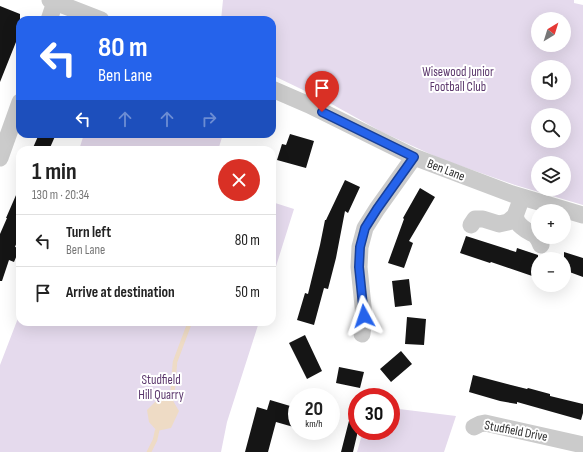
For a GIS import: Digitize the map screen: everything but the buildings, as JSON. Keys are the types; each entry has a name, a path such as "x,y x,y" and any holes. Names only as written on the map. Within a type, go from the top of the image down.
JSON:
{"street":[{"path":"50,16 53,1 92,16"},
{"name":"Ben Lane","path":"276,91 309,105 414,157 486,185 583,215"},
{"path":"0,158 6,122 16,108"},
{"path":"362,334 364,316 359,267 360,247 365,228 414,157"},
{"path":"471,225 475,219 483,219 499,224 508,222 514,216 522,197"},
{"path":"514,216 518,224 538,237 540,245"},
{"name":"Studfield Drive","path":"474,427 485,423 583,445"}],"green space":[{"name":"Wisewood Junior Football Club","path":"223,0 574,0 574,3 583,5 583,205 552,196 571,196 571,156 531,156 531,190 441,159 382,132 328,102 276,77 276,16 221,16"},
{"path":"83,138 222,138 219,146 80,146"},
{"path":"276,203 294,209 276,266"},
{"name":"Studfield Hill Quarry","path":"16,323 16,326 258,326 227,422 221,452 0,452 0,365"},
{"path":"400,409 456,416 444,452 357,452 360,440 400,440"}],"shaded area":[{"path":"172,399 179,411 171,428 157,431 149,422 147,410 156,401"}],"waterway":[{"path":"172,399 175,362 188,326"},
{"path":"149,452 155,440 157,431"}],"route":[{"path":"322,112 414,157 365,228 360,247 359,267 364,316"}]}
